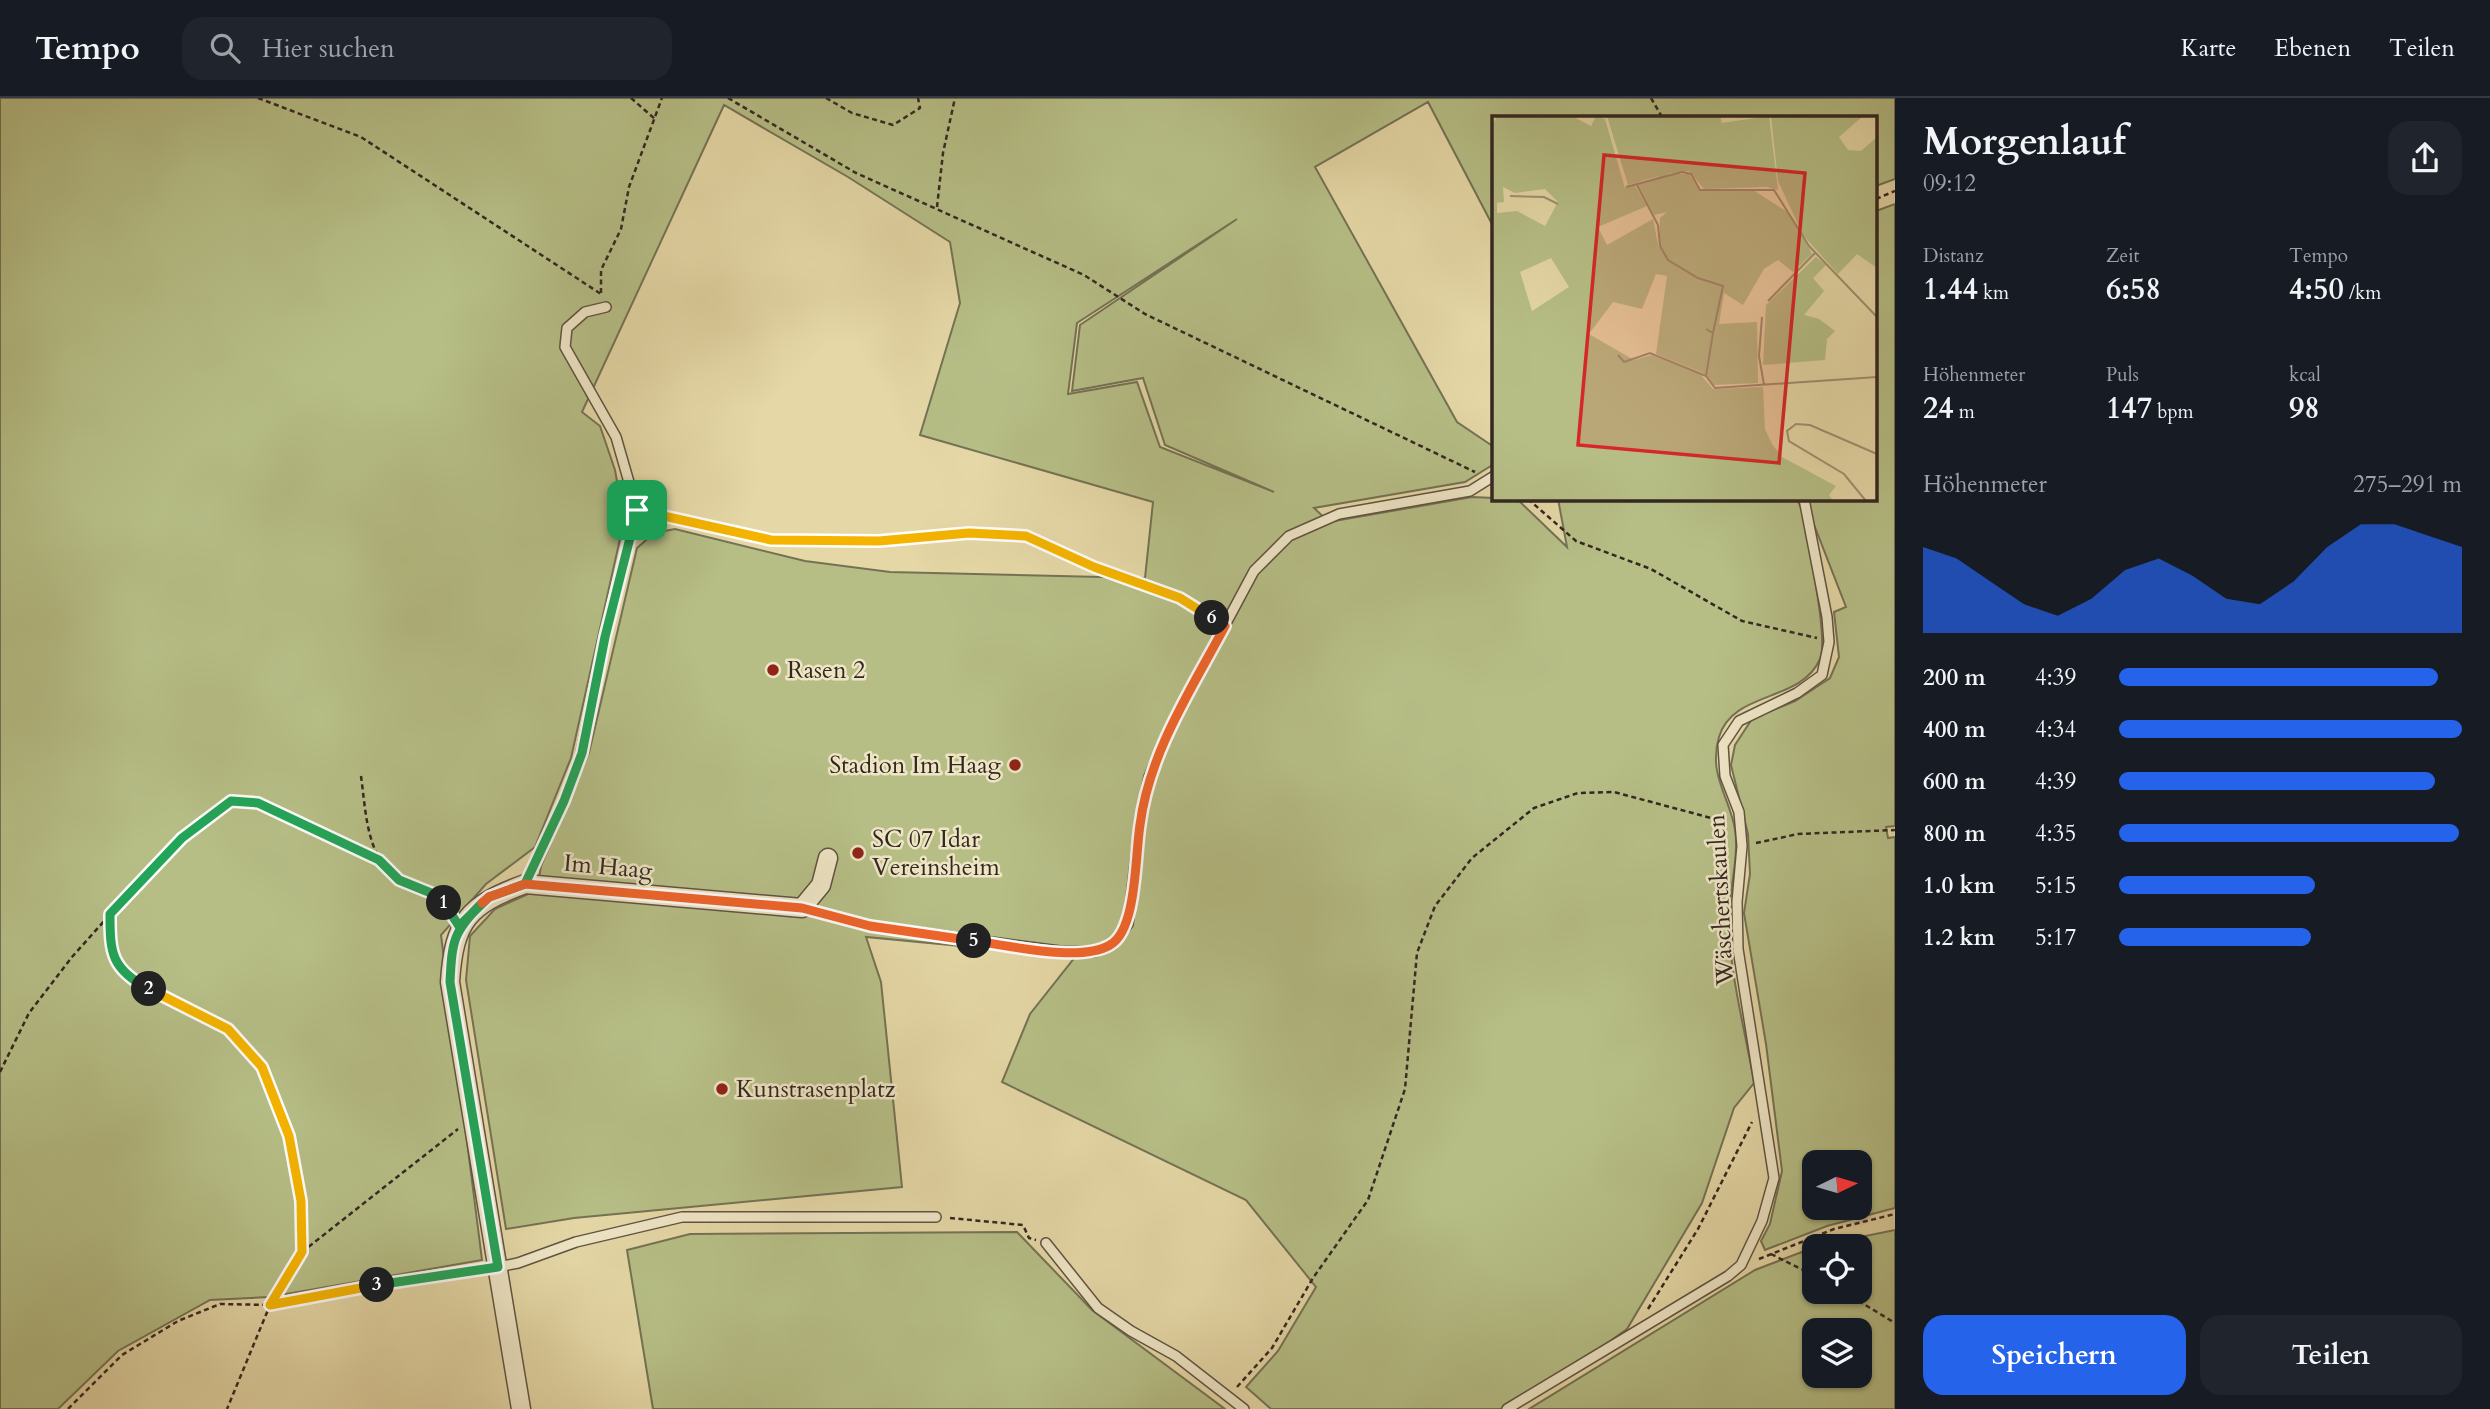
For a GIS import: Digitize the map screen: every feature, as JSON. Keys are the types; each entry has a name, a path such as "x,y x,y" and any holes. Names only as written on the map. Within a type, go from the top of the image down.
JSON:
{"street":[{"path":"802,908 821,885 828,858"},
{"name":"Im Haag","path":"459,926 489,897 525,884 802,908"},
{"path":"459,926 452,952 450,982 521,1409"}],"lane":[{"path":"525,884 564,801 582,753 605,637 637,510 616,437 565,348 567,328 585,312 606,307"},
{"path":"802,908 870,926 1060,951 1094,953 1113,944 1128,925 1140,822 1149,777 1169,730 1254,571 1290,536 1339,514 1470,491 1492,478"},
{"name":"Wäschertskaulen","path":"1741,1265 1762,1221 1774,1178 1738,949 1737,902 1742,846 1739,812 1725,776 1723,745 1739,721 1797,693 1822,675 1829,642 1828,617 1804,500"},
{"path":"498,1267 518,1263 576,1242 682,1217 936,1217"},
{"path":"1046,1243 1098,1308 1131,1331 1176,1356 1244,1409"},
{"path":"1507,1409 1633,1332 1687,1303 1741,1265"}],"path":[{"path":"258,98 361,137 601,294 601,270 621,229 629,187 662,98"},
{"path":"631,98 655,119"},
{"path":"727,98 856,173 937,207 1016,247 1084,275 1146,314 1492,478"},
{"path":"733,100 740,98"},
{"path":"826,98 852,113 893,125 920,108 918,98"},
{"path":"937,207 943,153 955,98"},
{"path":"1651,98 1661,116"},
{"path":"1878,198 1895,191"},
{"path":"1529,500 1576,541 1651,569 1742,621 1806,634 1829,642"},
{"path":"637,510 771,540 891,541 969,533 1026,536 1094,567 1180,598 1225,626"},
{"path":"360,776 369,832 379,860"},
{"path":"1228,1396 1272,1348 1313,1278 1368,1200 1405,1089 1417,953 1435,906 1472,858 1534,808 1578,793 1614,792 1740,825"},
{"path":"0,1072 29,1013 110,914 182,838 231,801 258,803 379,860 399,880 441,897 459,926"},
{"path":"1742,846 1798,834 1895,830"},
{"path":"110,914 110,953 132,981 228,1029 262,1067 289,1136 301,1201 302,1252"},
{"path":"1633,1332 1698,1229 1763,1098"},
{"path":"227,1409 270,1305 302,1252 472,1119"},
{"path":"1741,1265 1834,1229 1895,1214"},
{"path":"936,1217 1023,1225 1029,1238 1046,1243"},
{"path":"1771,1254 1802,1270"},
{"path":"68,1409 122,1355 178,1321 220,1304 270,1305 348,1289 498,1267"},
{"path":"1864,1304 1895,1323"}],"green space":[{"path":"0,98 1895,98 1895,179 1878,185 1878,116 1492,116 1492,224 1428,102 1315,167 1457,422 1492,446 1492,465 1465,482 1314,508 1329,522 1472,497 1518,500 1567,547 1558,500 1797,500 1803,512 1816,588 1822,631 1820,659 1811,673 1798,683 1738,711 1727,722 1716,750 1718,774 1735,829 1736,850 1729,935 1734,978 1754,1083 1734,1108 1702,1203 1627,1329 1515,1409 1271,1409 1246,1387 1278,1351 1316,1287 1246,1200 1002,1082 1030,1014 1075,957 866,937 881,982 902,1187 574,1218 506,1229 466,980 470,936 495,909 537,890 541,866 589,753 637,548 654,533 675,529 805,561 890,572 1145,578 1153,502 920,435 960,303 950,242 848,177 724,105 582,412 600,426 615,470 624,521 571,758 535,847 486,884 441,935 482,1260 269,1297 210,1300 118,1351 58,1409 0,1409","holes":["1237,219 1080,325 1072,391 1143,378 1165,445 1274,492 1160,447 1137,382 1068,394 1077,323"]},
{"path":"1895,204 1895,826 1886,827 1888,838 1895,837 1895,1208 1872,1214 1872,1150 1802,1150 1802,1220 1850,1220 1802,1234 1765,1250 1761,1241 1770,1224 1782,1171 1766,1044 1744,913 1750,874 1748,834 1731,765 1735,745 1752,719 1795,701 1830,678 1839,657 1834,612 1846,607 1804,500 1878,500 1878,210"},
{"path":"1895,1230 1895,1409 1529,1409 1755,1270 1802,1252 1802,1304 1872,1304 1872,1235"},
{"path":"1017,1232 1092,1310 1225,1409 653,1409 627,1250 690,1234"}],"place":[{"name":"Rasen 2","path":"773,670"},
{"name":"Stadion Im Haag","path":"1015,765"},
{"name":"SC 07 Idar Vereinsheim","path":"858,853"},
{"name":"Kunstrasenplatz","path":"722,1089"}],"route":[{"path":"637,510 605,637 582,753 564,801 525,884 489,897 459,926 441,897 399,880 379,860 258,803 231,801 182,838 110,914 110,953 132,981 228,1029 262,1067 289,1136 301,1201 302,1252 270,1305 348,1289 498,1267 450,982 452,952 459,926 489,897 525,884 802,908 870,926 944,938 1094,953 1113,944 1128,925 1140,822 1149,777 1169,730 1225,626 1180,598 1094,567 1026,536 969,533 914,540 771,540 637,510"}]}
